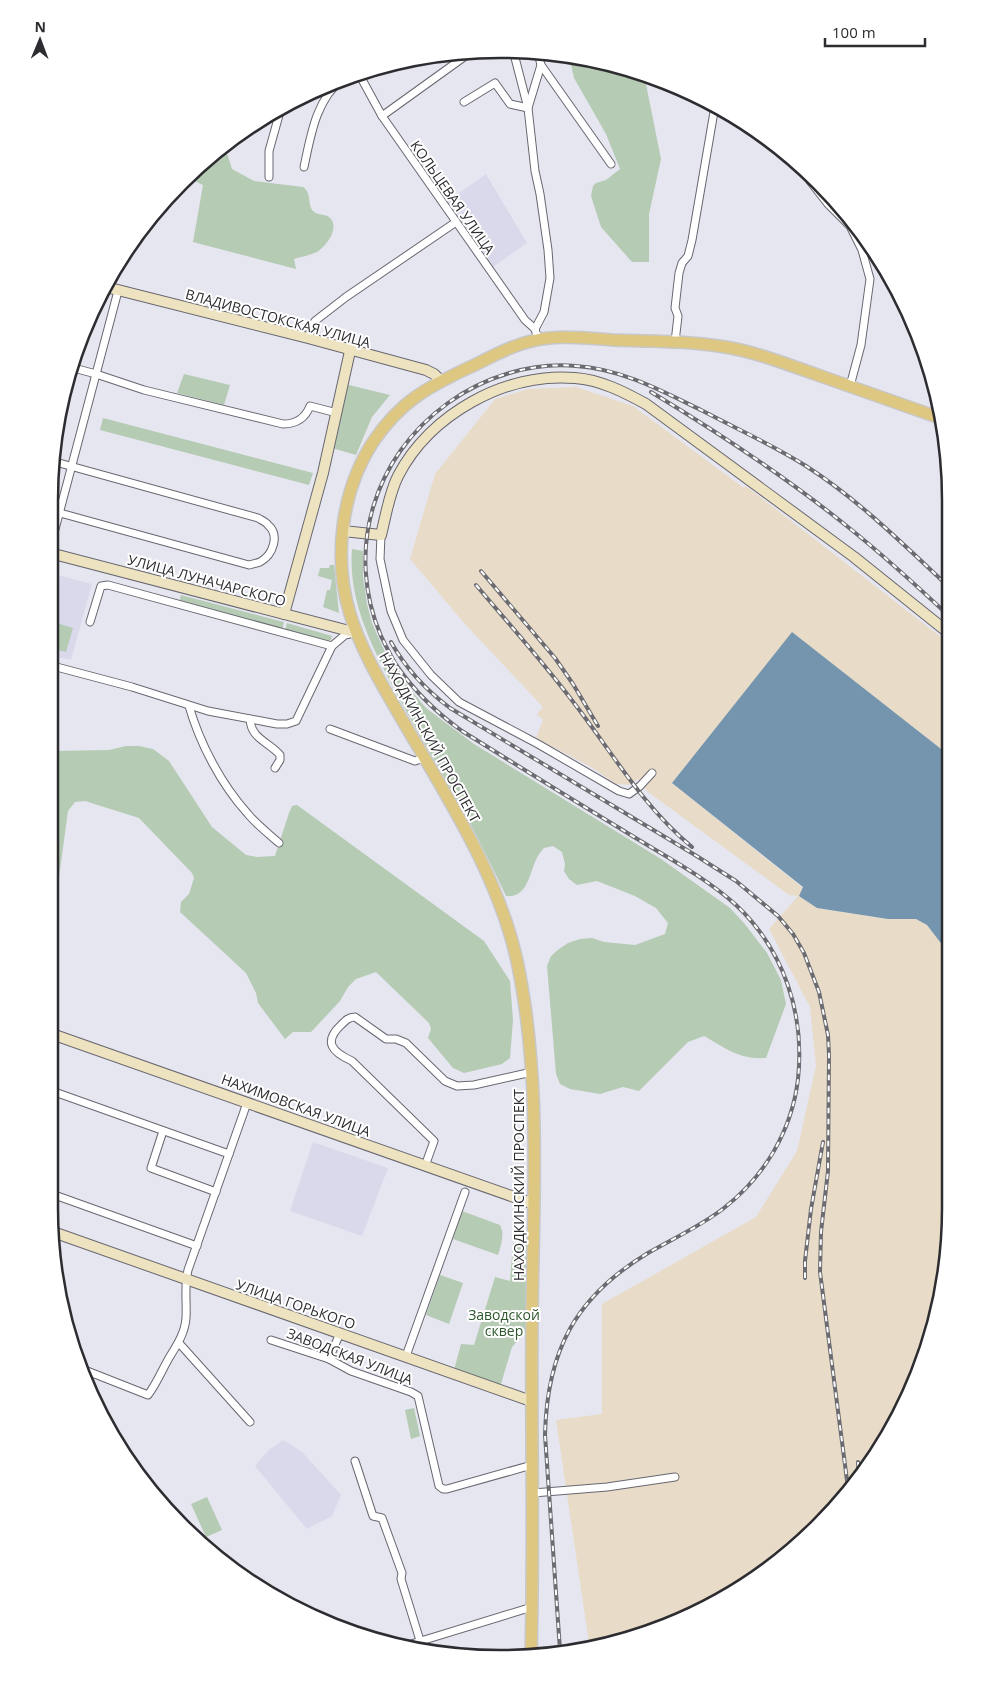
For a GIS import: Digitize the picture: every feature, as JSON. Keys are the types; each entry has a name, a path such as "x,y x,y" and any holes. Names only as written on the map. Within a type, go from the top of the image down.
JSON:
{"main road":[{"name":"ВЛАДИВОСТОКСКАЯ УЛИЦА","path":"112,288 426,370 434,374 441,381"},
{"name":"НАХОДКИНСКИЙ ПРОСПЕКТ","path":"531,1649 533,1494 531,1401 535,1123 532,1072 521,985 508,928 474,848 379,680 357,633 343,586 342,559 343,531 353,484 370,447 392,418 415,396 536,334 571,338 675,342 745,351 934,416"},
{"path":"284,614 318,496 350,351"},
{"path":"343,531 381,535 393,490 405,464 432,432 450,417 483,395 511,384 545,377 586,379 616,388 646,404 854,557 942,628"},
{"name":"УЛИЦА ЛУНАЧАРСКОГО","path":"58,555 357,633"},
{"name":"НАХИМОВСКАЯ УЛИЦА","path":"58,1036 534,1204"},
{"name":"УЛИЦА ГОРЬКОГО","path":"58,1234 531,1401"}],"street":[{"path":"515,58 528,108 535,171 548,250 550,278 544,312 536,334"},
{"path":"382,116 461,59"},
{"path":"540,59 541,65 611,164"},
{"path":"528,108 541,65"},
{"name":"КОЛЬЦЕВАЯ УЛИЦА","path":"362,80 382,116 536,334"},
{"path":"464,102 495,83 510,104 528,108"},
{"path":"304,167 312,131 324,99 331,91"},
{"path":"675,342 678,316 674,308 678,273 682,263 688,256 714,113"},
{"path":"269,177 269,151 278,117"},
{"path":"823,197 837,213"},
{"path":"308,338 315,321 346,297 456,222"},
{"path":"850,386 862,344 870,279 862,250 856,237"},
{"path":"58,520 118,290"},
{"path":"78,369 144,390 283,424 298,422 307,414 310,406 337,413"},
{"path":"59,463 258,518 269,525 274,534 274,543 271,552 261,562 249,565 60,513"},
{"path":"381,535 380,559 385,584 391,610 403,640 431,675 459,702 538,744 619,791 629,794 640,786 652,773"},
{"path":"90,622 101,586 108,585 332,646"},
{"path":"58,667 189,706 276,724 287,724 296,721 332,646 345,635 357,633"},
{"path":"189,706 208,754 221,779 248,814 279,843"},
{"path":"250,719 250,726 255,734 274,748 280,755 280,760 275,768"},
{"path":"330,729 414,762 424,758"},
{"path":"425,1166 434,1141 352,1061 343,1057 333,1048 331,1040 333,1033 346,1021 351,1017 355,1017 386,1039 396,1039 406,1043 445,1081 457,1086 474,1085 532,1072"},
{"path":"58,1093 229,1154"},
{"path":"90,1372 148,1395 156,1385 169,1358 179,1343 186,1319 186,1280 247,1103"},
{"path":"163,1131 151,1168 216,1192"},
{"path":"406,1356 465,1192"},
{"path":"58,1196 197,1246"},
{"path":"329,1359 340,1334"},
{"name":"ЗАВОДСКАЯ УЛИЦА","path":"271,1340 329,1359 351,1371 418,1396 439,1486 443,1489 532,1465"},
{"path":"179,1343 250,1422"},
{"path":"355,1461 373,1516 382,1518 402,1573 401,1579 421,1642"},
{"path":"533,1494 607,1487 675,1477"},
{"path":"425,1643 532,1607"}],"shaded area":[{"path":"486,174 527,243 493,267 448,201"},
{"path":"576,387 633,406 744,488 746,486 942,638 942,750 792,633 672,783 803,888 799,896 817,908 888,919 916,919 927,925 942,945 942,1236 934,1293 919,1349 897,1403 868,1453 833,1499 792,1540 746,1575 696,1604 642,1626 589,1640 556,1420 602,1414 602,1304 756,1217 797,1151 816,1066 810,1007 769,929 798,896 789,895 648,792 638,779 629,785 616,784 591,767 536,738 543,720 537,714 543,707 464,623 410,559 435,474 495,399 528,389"},
{"path":"58,575 92,584 71,660 58,657"},
{"path":"313,1142 388,1168 362,1236 290,1211"},
{"path":"283,1440 302,1452 341,1495 332,1516 307,1529 255,1466 269,1450"}],"green space":[{"path":"571,63 615,73 646,82 661,159 649,214 649,262 632,262 601,227 591,196 593,186 606,180 620,169 606,134 574,78"},
{"path":"227,152 232,169 254,181 303,187 306,189 313,211 331,219 333,223 332,233 324,246 317,252 294,259 296,269 193,242 203,185 194,181"},
{"path":"184,374 230,385 224,405 177,393"},
{"path":"345,384 390,395 372,417 356,455 332,448"},
{"path":"103,418 313,473 309,485 100,430"},
{"path":"352,549 363,551 363,576 367,604 372,623 384,650 403,681 426,708 474,744 661,859 730,908 744,923 767,953 781,980 786,1004 766,1058 740,1055 704,1036 688,1042 639,1091 623,1087 600,1094 570,1089 560,1084 556,1074 547,966 551,956 568,943 580,939 592,938 604,942 635,945 665,934 668,923 656,908 635,896 597,881 577,885 569,879 564,871 565,864 562,852 553,846 544,848 540,853 522,890 513,896 506,896 487,856 376,653 362,620 353,585"},
{"path":"330,565 334,565 339,613 323,607 327,590 330,590 332,580 318,576 320,568 329,568"},
{"path":"181,595 284,622 282,630 179,602"},
{"path":"58,623 73,628 66,652 58,650"},
{"path":"287,623 332,636 331,640 328,642 285,631"},
{"path":"126,746 139,746 153,749 169,761 212,827 246,855 257,857 275,856 292,806 297,805 484,941 510,981 513,1020 510,1058 502,1064 464,1073 453,1068 428,1038 431,1029 429,1023 376,972 356,979 348,987 340,1001 311,1032 293,1032 285,1039 258,1003 256,993 246,973 180,912 181,902 189,894 194,878 192,873 139,818 85,801 75,802 68,811 58,885 58,751 109,750"},
{"path":"462,1211 500,1225 502,1236 498,1255 453,1239"},
{"name":"Заводской сквер","path":"513,1243 527,1243 526,1331 512,1347 500,1387 454,1370 461,1344 474,1345 495,1277 510,1281"},
{"path":"440,1275 463,1283 449,1324 426,1315"},
{"path":"414,1408 420,1436 411,1439 405,1410"},
{"path":"207,1497 222,1530 206,1537 191,1504"}],"water":[{"path":"792,632 942,750 942,945 927,925 916,919 888,919 817,908 799,896 803,887 672,783"}],"railway":[{"path":"560,1646 545,1435 547,1405 559,1352 570,1329 601,1288 648,1253 697,1226 724,1208 752,1182 764,1167 783,1134 795,1098 798,1079 798,1031 788,984 779,963 753,923 736,905 695,874 462,731 435,709 411,685 397,666 381,636 370,604 366,571 367,539 373,508 384,478 401,450 422,425 462,394 492,379 525,369 559,365 593,368 626,376 657,389 755,437 806,466 863,508 942,580"},
{"path":"651,392 702,423 801,491 861,538 942,610"},
{"path":"481,571 555,658 598,726"},
{"path":"476,585 562,688 643,797 658,815 692,847"},
{"path":"391,642 417,678 450,708 736,881 778,916 793,934 804,953 819,992 828,1035 828,1171 821,1232 820,1272 847,1481"},
{"path":"805,1278 811,1209 823,1142"},
{"path":"858,1462 858,1466"}]}
